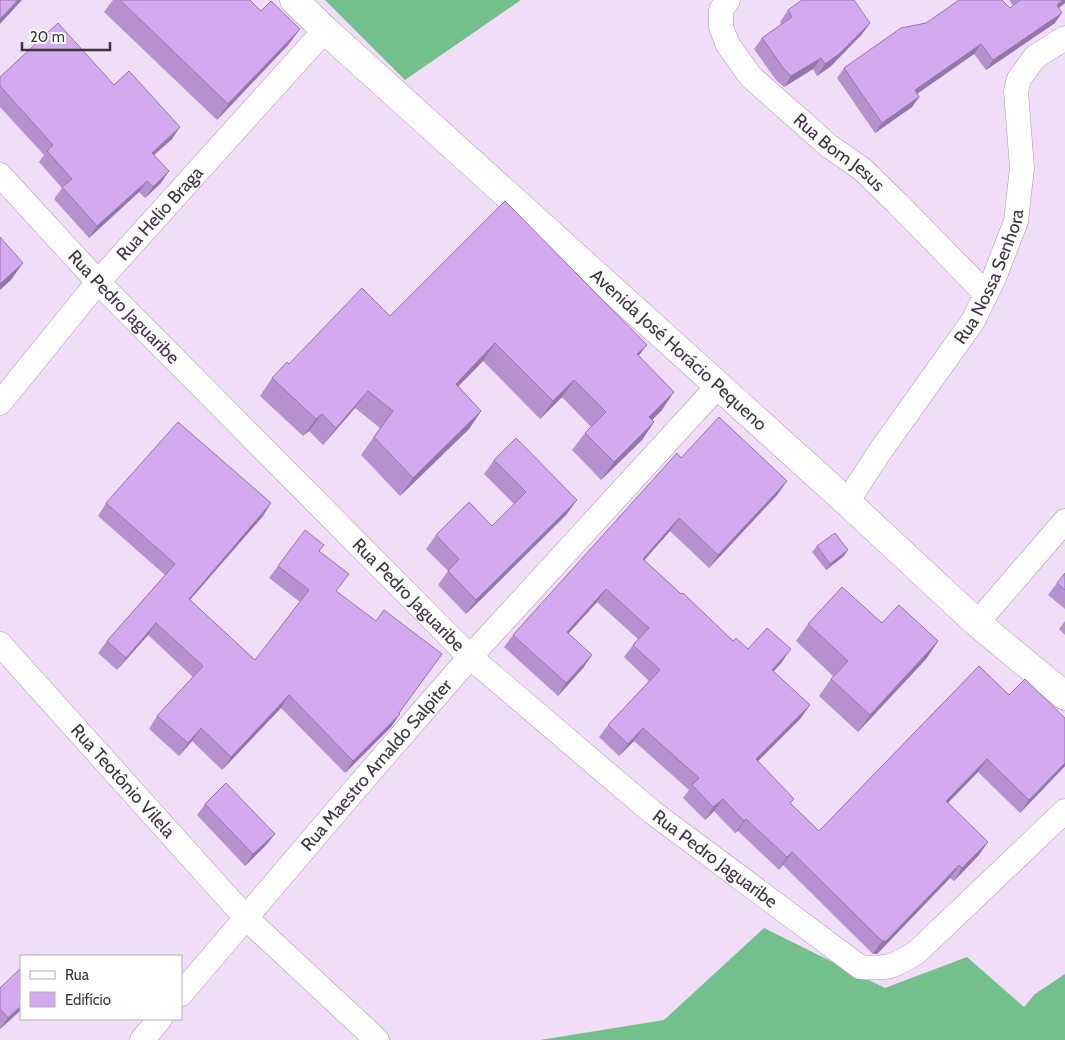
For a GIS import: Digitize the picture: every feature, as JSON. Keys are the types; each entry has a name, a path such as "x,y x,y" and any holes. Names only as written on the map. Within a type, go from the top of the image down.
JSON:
{"street":[{"name":"Avenida José Horácio Pequeno","path":"294,0 847,502 977,623 1065,696"},
{"name":"Rua Bom Jesus","path":"728,0 721,10 721,27 728,45 751,77 829,146 862,169 986,294"},
{"name":"Rua Helio Braga","path":"0,403 98,282 326,30"},
{"name":"Rua Nossa Senhora","path":"847,502 881,450 973,321 994,278 1016,222 1022,168 1016,91 1019,79 1035,57 1065,38"},
{"name":"Rua Pedro Jaguaribe","path":"0,175 98,282 470,657 652,812 860,967 878,968 896,965 917,952 1065,811"},
{"name":"Rua Maestro Arnaldo Salpiter","path":"182,993 470,657 718,386"},
{"path":"977,623 1065,521"},
{"name":"Rua Teotônio Vilela","path":"0,644 246,918 377,1040"},
{"path":"142,1040 159,1020"}],"green space":[{"path":"325,0 521,0 405,80"},
{"path":"764,928 885,988 967,957 1024,1007 1035,994 1065,974 1065,1040 540,1040 664,1020"}],"building":[{"path":"0,0 18,0 0,19"},
{"path":"120,0 250,0 261,11 271,1 300,29 228,104"},
{"path":"802,0 854,0 870,23 839,54 825,64 821,58 791,76 762,38 792,17 788,10"},
{"path":"959,0 1002,0 1010,8 1020,0 1063,0 1057,5 1062,13 993,60 981,44 915,90 919,97 882,123 844,68 901,28 926,23"},
{"path":"58,23 114,85 129,71 180,127 152,153 169,171 153,187 147,181 97,226 62,187 72,179 47,151 53,145 0,86 0,77"},
{"path":"505,201 647,345 637,354 674,392 649,417 654,422 614,462 585,433 606,412 574,380 553,401 495,343 456,384 481,411 413,478 374,437 393,411 368,391 336,428 322,414 316,419 272,378 287,362 289,364 362,288 390,316"},
{"path":"0,237 23,263 0,284"},
{"path":"719,417 787,481 718,555 679,518 643,559 681,594 683,593 733,641 736,638 748,649 767,628 791,649 772,670 810,705 756,759 794,799 790,803 819,831 979,666 1009,695 1025,679 1065,718 1065,763 1029,800 987,759 946,801 988,842 962,868 959,865 886,941 882,941 792,852 787,857 746,819 744,821 723,799 713,807 692,785 699,778 643,728 628,744 608,725 660,670 633,645 649,628 606,589 567,632 592,655 566,683 513,635 677,453 681,458"},
{"path":"178,422 271,503 189,599 255,660 309,590 278,566 305,530 324,545 319,551 349,574 336,591 376,621 384,610 442,654 400,714 353,761 289,695 231,757 201,728 188,743 157,716 203,666 156,623 126,658 107,641 175,564 106,503"},
{"path":"516,438 577,500 476,600 448,571 459,559 436,535 469,502 492,526 526,492 494,460"},
{"path":"835,533 848,550 830,564 817,546"},
{"path":"1065,573 1065,590 1057,583"},
{"path":"842,587 882,623 899,605 938,641 870,715 831,679 848,661 808,624"},
{"path":"226,783 275,834 253,854 205,804"},
{"path":"20,969 20,1007 8,1018 0,1009 0,988"}]}
